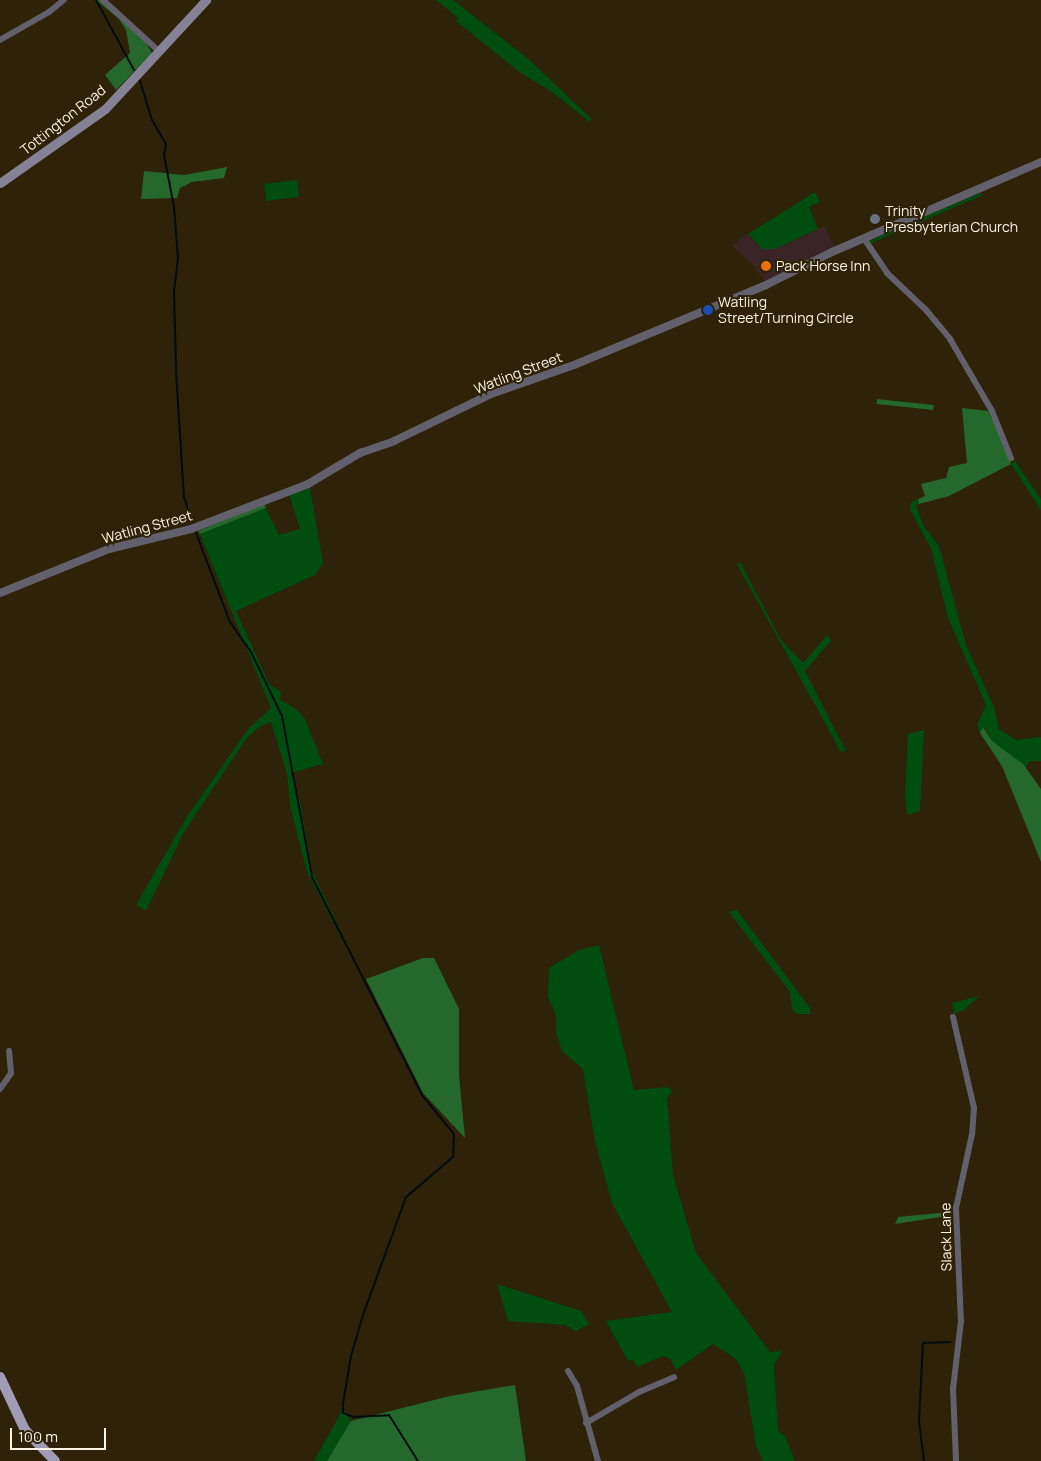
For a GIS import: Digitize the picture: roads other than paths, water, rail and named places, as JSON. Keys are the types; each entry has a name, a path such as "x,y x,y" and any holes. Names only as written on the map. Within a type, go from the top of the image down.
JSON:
{"main road":[{"name":"Tottington Road","path":"0,183 105,109 160,52 206,0"},
{"path":"0,1378 25,1430 55,1461"}],"street":[{"path":"0,40 49,12 64,0"},
{"path":"103,0 160,52"},
{"name":"Watling Street","path":"0,593 109,549 191,529 308,484 360,453 394,441 491,394 614,349 1041,162"},
{"path":"865,240 887,273 926,310 950,339 992,411 1011,458"},
{"name":"Slack Lane","path":"952,1017 974,1108 972,1134 960,1176 956,1208 961,1321 952,1389 956,1461"},
{"path":"0,1089 11,1073 9,1051"},
{"path":"568,1371 577,1386 598,1461"},
{"path":"586,1423 639,1392 674,1377"}],"waterway":[{"path":"96,0 134,70"},
{"path":"140,81 152,120 166,144 164,155 174,207 178,259 174,292 176,371 184,497 192,522"},
{"path":"196,533 230,622 251,652 282,716 312,877 422,1095 454,1134 453,1157 406,1197 363,1315 351,1356 343,1404 343,1413 354,1417 389,1415 418,1461"},
{"path":"924,1461 919,1421 923,1343 951,1342"}],"place":[{"name":"Trinity Presbyterian Church","path":"875,219"},
{"name":"Pack Horse Inn","path":"766,266"},
{"name":"Watling Street/Turning Circle","path":"708,310"}]}
